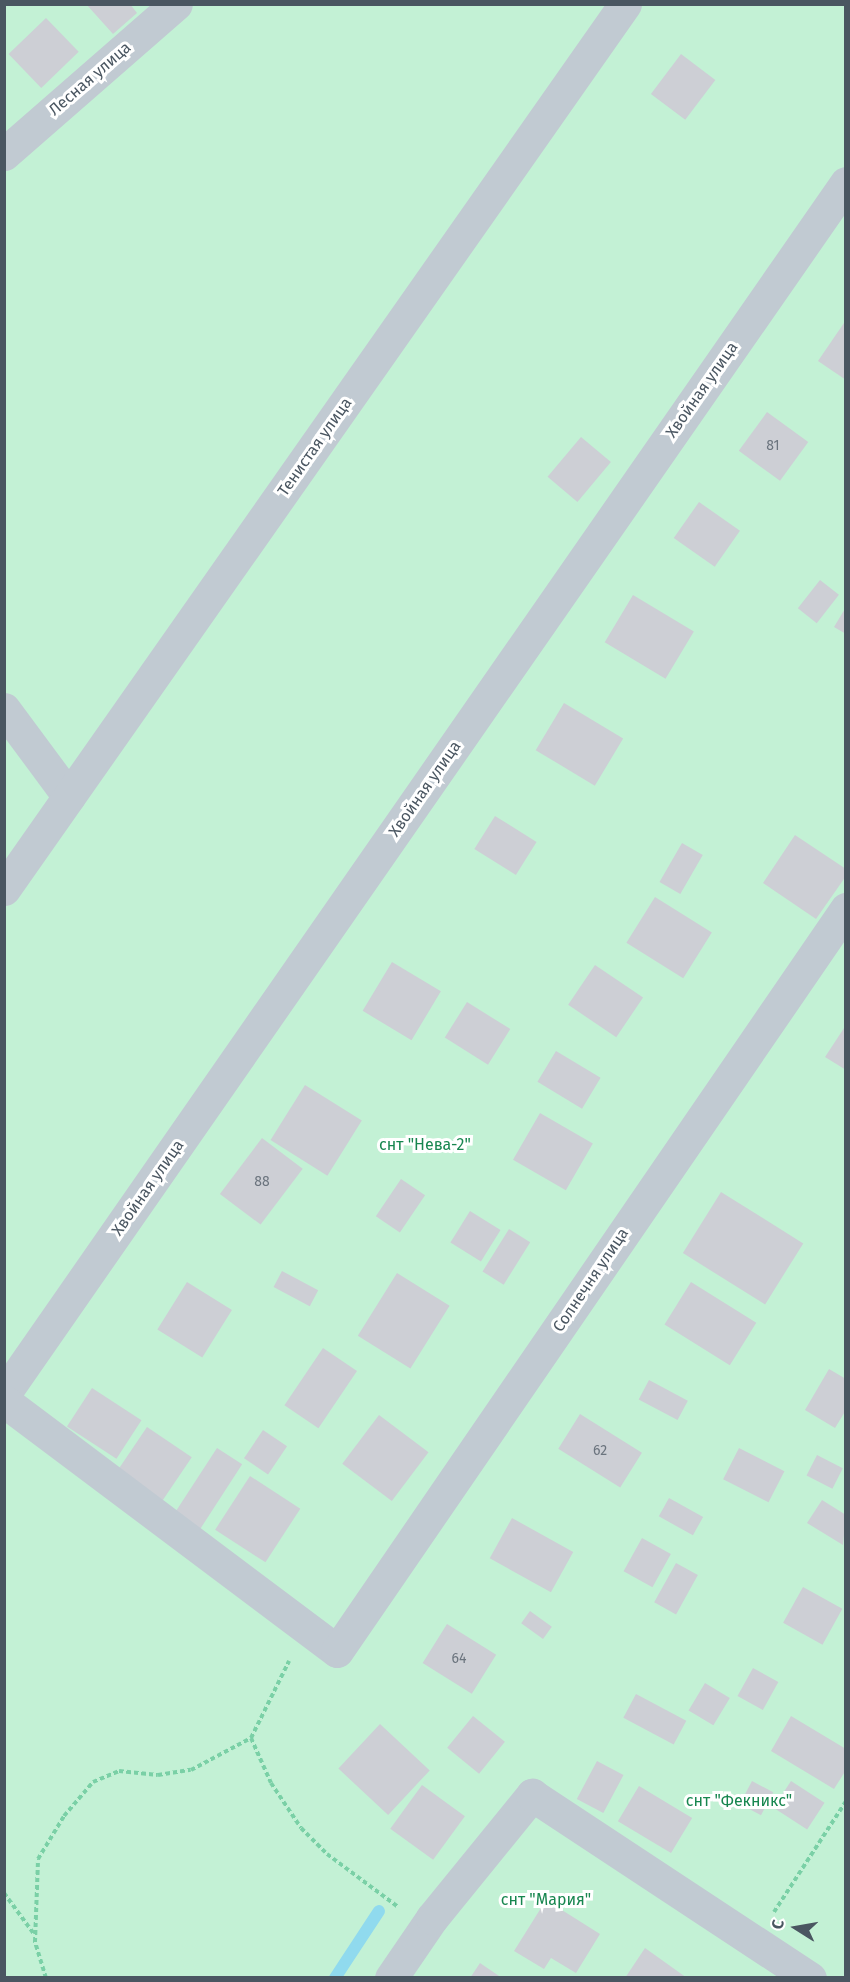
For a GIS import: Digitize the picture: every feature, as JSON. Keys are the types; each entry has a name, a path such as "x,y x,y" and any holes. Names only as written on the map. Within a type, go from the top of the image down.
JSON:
{"street":[{"name":"Лесная улица","path":"4,154 176,4"},
{"name":"Тенистая улица","path":"4,889 625,4"},
{"name":"Хвойная улица","path":"4,1394 846,183"},
{"path":"4,709 69,797"},
{"name":"Солнечня улица","path":"305,1628 337,1652 846,909"},
{"path":"4,1401 305,1628"},
{"path":"391,1977 425,1927 532,1795 810,1977"}],"path":[{"path":"46,1977 35,1935 38,1859 64,1816 93,1782 119,1771 158,1775 191,1770 251,1738 305,1628"},
{"path":"251,1738 271,1783 301,1828 327,1854 425,1927"},
{"path":"755,1940 846,1801"},
{"path":"4,1893 35,1935"}],"green space":[{"name":"снт \"Нева-2\"","path":"4,5 845,5 845,1977 4,1977"}],"building":[{"path":"86,4 130,4 137,13 113,34"},
{"path":"46,18 79,52 41,88 9,54"},
{"path":"681,54 715,80 685,120 651,94"},
{"path":"846,320 846,380 818,361"},
{"path":"767,412 808,442 780,481 739,451"},
{"path":"581,437 611,462 577,502 548,477"},
{"path":"699,502 740,531 715,567 674,538"},
{"path":"820,580 839,595 817,623 798,608"},
{"path":"633,595 694,632 666,679 605,642"},
{"path":"846,607 846,634 834,627"},
{"path":"564,703 623,739 595,786 536,750"},
{"path":"495,816 537,842 516,875 474,849"},
{"path":"795,835 846,869 846,876 816,919 763,883"},
{"path":"682,843 703,855 680,894 660,882"},
{"path":"655,897 712,933 683,978 626,943"},
{"path":"392,962 441,991 412,1040 363,1011"},
{"path":"595,965 643,997 616,1037 568,1005"},
{"path":"467,1002 510,1029 488,1065 445,1038"},
{"path":"846,1025 846,1070 825,1057"},
{"path":"556,1051 601,1078 582,1109 537,1082"},
{"path":"305,1085 362,1121 327,1176 271,1140"},
{"path":"540,1113 593,1144 566,1190 513,1160"},
{"path":"262,1138 303,1169 261,1225 220,1194"},
{"path":"401,1179 425,1195 400,1233 376,1216"},
{"path":"721,1192 803,1243 765,1304 683,1253"},
{"path":"470,1211 501,1230 481,1261 450,1242"},
{"path":"509,1229 530,1242 504,1285 483,1271"},
{"path":"282,1271 318,1290 310,1306 274,1287"},
{"path":"397,1273 450,1306 410,1369 358,1336"},
{"path":"187,1282 232,1310 202,1358 157,1329"},
{"path":"691,1282 756,1323 730,1365 665,1324"},
{"path":"323,1348 357,1371 318,1428 284,1405"},
{"path":"829,1369 846,1379 846,1410 835,1428 805,1410"},
{"path":"649,1380 688,1401 678,1420 639,1399"},
{"path":"92,1388 141,1420 116,1459 67,1427"},
{"path":"580,1414 642,1453 620,1487 558,1449"},
{"path":"379,1415 429,1452 392,1501 342,1464"},
{"path":"147,1427 192,1457 163,1500 118,1470"},
{"path":"263,1430 287,1446 268,1474 244,1458"},
{"path":"217,1448 242,1464 199,1531 173,1515"},
{"path":"739,1448 784,1471 769,1502 723,1479"},
{"path":"817,1455 843,1468 832,1489 807,1475"},
{"path":"250,1476 300,1509 265,1562 215,1530"},
{"path":"669,1498 703,1517 693,1535 659,1516"},
{"path":"822,1500 846,1515 843,1545 807,1523"},
{"path":"512,1518 573,1552 551,1592 490,1558"},
{"path":"642,1538 671,1554 652,1587 624,1571"},
{"path":"676,1563 698,1575 676,1614 654,1602"},
{"path":"803,1587 842,1609 822,1645 783,1623"},
{"path":"530,1611 552,1627 543,1639 521,1623"},
{"path":"447,1624 496,1655 472,1694 423,1663"},
{"path":"753,1668 778,1682 763,1710 737,1696"},
{"path":"705,1683 730,1698 713,1725 689,1710"},
{"path":"636,1694 686,1721 674,1745 623,1718"},
{"path":"473,1716 505,1742 479,1774 447,1748"},
{"path":"791,1716 846,1749 846,1770 834,1789 771,1751"},
{"path":"380,1724 430,1770 388,1815 338,1769"},
{"path":"597,1761 623,1775 603,1813 577,1799"},
{"path":"752,1781 773,1792 761,1815 740,1804"},
{"path":"791,1781 825,1803 807,1830 774,1808"},
{"path":"422,1785 465,1816 433,1860 390,1829"},
{"path":"639,1786 692,1818 671,1853 618,1821"},
{"path":"546,1900 600,1934 576,1973 551,1958 544,1969 514,1951"},
{"path":"645,1948 687,1978 625,1978"},
{"path":"480,1963 502,1978 470,1978"}],"waterway":[{"path":"335,1978 379,1911"}],"park label":[{"name":"снт \"Фекникс\"","path":"739,1801"},
{"name":"снт \"Мария\"","path":"546,1900"}]}
